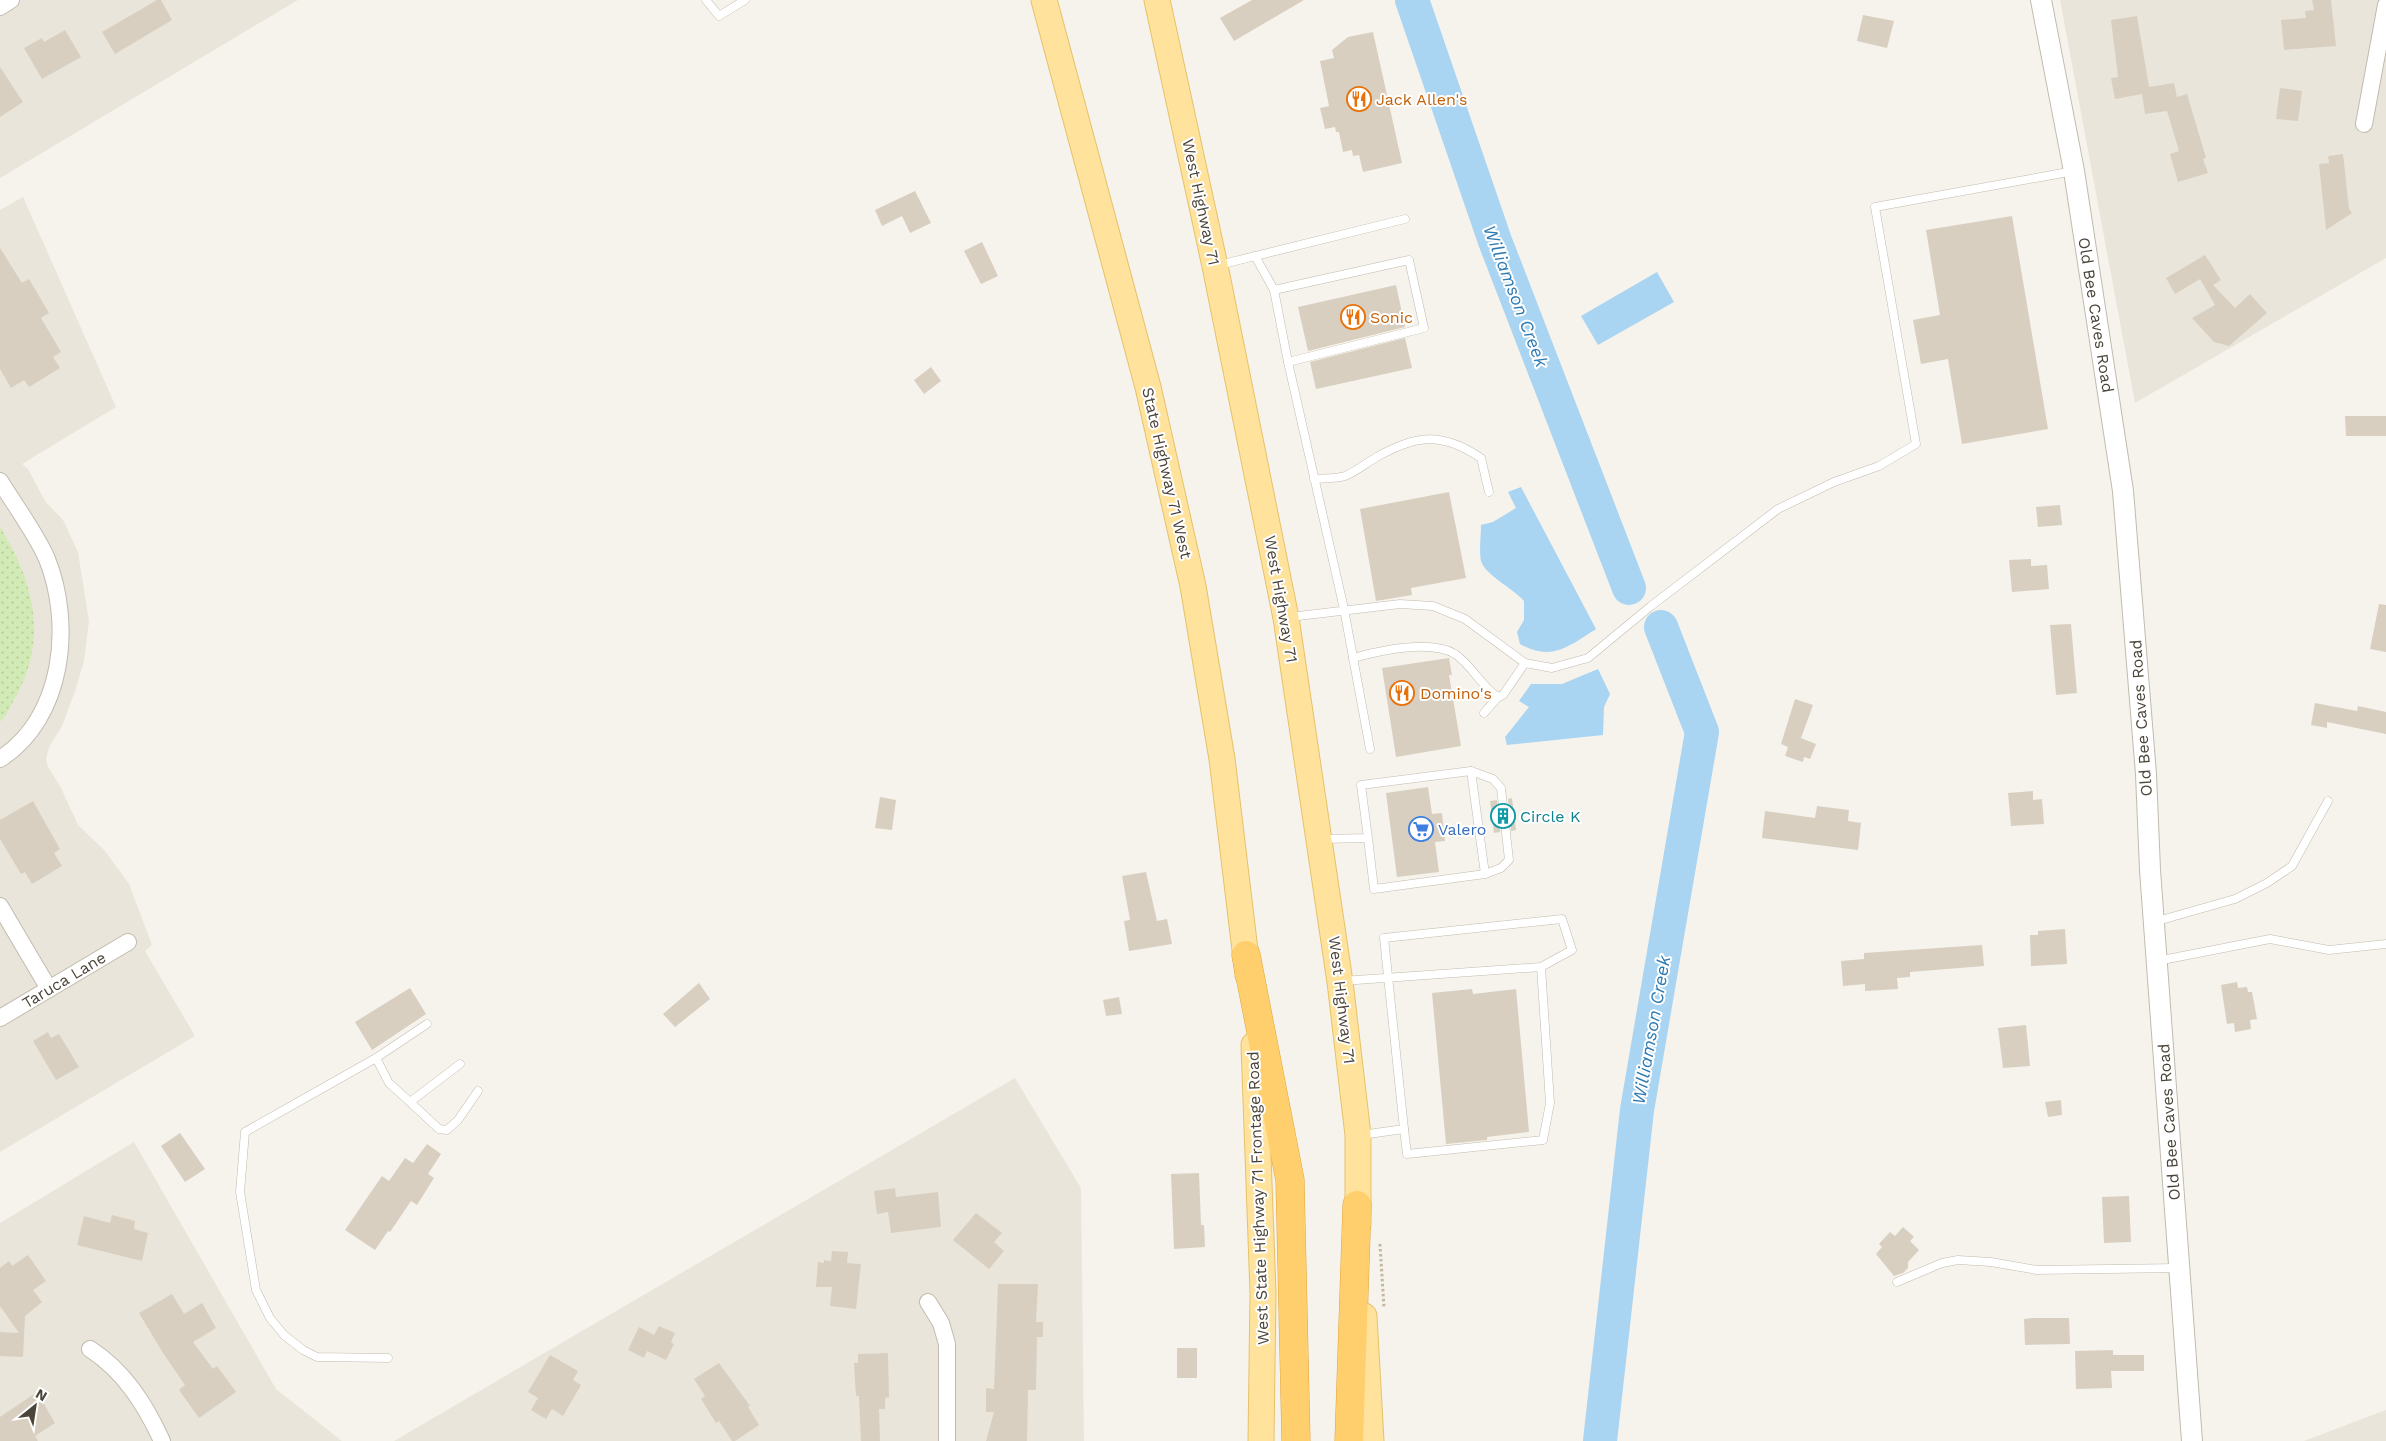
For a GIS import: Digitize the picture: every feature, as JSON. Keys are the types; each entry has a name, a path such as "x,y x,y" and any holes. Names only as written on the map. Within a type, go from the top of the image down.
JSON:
{"highway":[{"path":"1246,955 1290,1180 1296,1441"},
{"path":"1349,1441 1357,1206"}],"main road":[{"name":"State Highway 71 West","path":"1044,0 1148,387 1193,586 1222,759 1246,955"},
{"name":"West Highway 71","path":"1157,0 1215,266 1286,618 1319,839 1340,982 1358,1135 1357,1206 1371,1441"},
{"name":"West State Highway 71 Frontage Road","path":"1246,955 1255,1051 1263,1292 1261,1441"}],"street":[{"path":"0,7 11,0"},
{"name":"Old Bee Caves Road","path":"2042,0 2074,171 2123,491 2146,774 2154,922 2192,1441"},
{"path":"2364,124 2386,5"},
{"path":"0,481 46,558 60,602 60,650 51,694 33,728 0,758"},
{"path":"0,906 49,989"},
{"name":"Taruca Lane","path":"0,1018 128,942"},
{"path":"928,1302 941,1323 948,1344 947,1441"},
{"path":"90,1349 109,1361 126,1378 162,1441"}],"lane":[{"path":"706,0 719,16 745,0"},
{"path":"1286,618 1344,609 1400,604 1432,606 1465,619 1525,663 1552,668 1588,658 1651,606 1778,509 1834,482 1879,466 1916,444 1874,207 2074,171"},
{"path":"1215,266 1405,219"},
{"path":"1255,256 1274,290 1288,362 1344,609 1370,749"},
{"path":"1274,290 1409,260 1424,328 1288,362"},
{"path":"1314,479 1344,476 1402,444 1426,439 1447,440 1464,446 1481,458 1489,492"},
{"path":"1353,658 1382,650 1428,647 1454,654 1498,697"},
{"path":"1484,713 1498,697 1503,695 1525,663"},
{"path":"1471,771 1485,874"},
{"path":"1471,771 1494,779 1501,788 1509,860 1501,868 1485,874 1374,888 1368,838 1361,786 1471,771"},
{"path":"2154,922 2235,899 2292,866 2328,801"},
{"path":"1319,839 1368,838"},
{"path":"1340,982 1388,977 1541,967 1572,950 1562,919 1384,938 1388,977 1404,1129 1407,1154 1543,1140 1550,1103 1541,967"},
{"path":"2157,961 2270,938 2329,950 2386,944"},
{"path":"388,1358 317,1357 303,1350 284,1335 270,1318 256,1290 240,1192 245,1132 376,1058 427,1024"},
{"path":"376,1058 389,1083 439,1129 447,1130 458,1120 478,1091"},
{"path":"410,1102 460,1064"},
{"path":"1358,1135 1404,1129"},
{"path":"1897,1282 1942,1263 1958,1260 1991,1262 2037,1270 2180,1268"}],"shaded area":[{"path":"0,0 298,0 0,178"},
{"path":"2060,0 2386,0 2386,258 2135,403"},
{"path":"23,197 116,407 22,464 28,469 45,501 63,520 78,552 89,621 84,661 75,691 62,726 49,747 46,759 48,767 60,786 78,825 105,851 129,884 152,945 145,951 195,1036 0,1152 0,210"},
{"path":"1015,1078 1081,1188 1084,1441 394,1441"},
{"path":"134,1142 276,1389 342,1441 0,1441 0,1223"},
{"path":"2386,1410 2386,1441 2304,1441"}],"green space":[{"path":"0,527 12,547 28,588 33,610 34,631 32,653 26,674 9,710 0,722"}],"water":[{"path":"1657,272 1674,302 1598,345 1581,316"},
{"path":"1521,487 1596,629 1569,646 1551,652 1542,652 1520,644 1517,632 1524,620 1524,601 1488,572 1481,561 1481,525 1493,522 1516,508 1508,492"},
{"path":"1598,669 1610,694 1604,707 1603,735 1507,745 1505,737 1529,707 1519,701 1531,684 1562,684"}],"building":[{"path":"157,0 161,0 172,20 115,54 102,32"},
{"path":"1252,0 1304,0 1234,41 1220,18"},
{"path":"2312,0 2331,0 2336,46 2284,50 2281,20 2306,18 2305,11 2314,10"},
{"path":"1863,15 1894,21 1887,48 1857,41"},
{"path":"2137,16 2149,87 2174,83 2177,97 2187,94 2206,158 2203,159 2208,173 2178,182 2170,154 2179,151 2167,111 2145,114 2142,94 2115,99 2111,78 2118,77 2111,20"},
{"path":"65,30 81,57 42,79 24,48 42,38 44,42"},
{"path":"1373,32 1402,163 1363,172 1359,155 1353,156 1352,150 1343,152 1339,132 1336,132 1335,127 1325,129 1320,108 1329,106 1320,61 1334,58 1332,50 1348,37"},
{"path":"0,67 23,102 0,117"},
{"path":"2280,88 2302,91 2298,121 2276,119"},
{"path":"2343,154 2349,209 2352,213 2326,230 2319,164 2329,163 2328,156"},
{"path":"915,191 931,223 910,233 902,216 882,226 875,210"},
{"path":"2012,216 2048,429 1962,444 1948,359 1921,364 1913,320 1940,315 1926,230"},
{"path":"982,242 998,276 981,284 964,251"},
{"path":"0,248 22,283 29,279 49,313 41,318 61,352 53,357 60,368 29,387 24,380 11,388 0,369"},
{"path":"2205,255 2221,280 2213,285 2235,308 2250,294 2267,313 2229,346 2214,342 2192,318 2215,305 2200,279 2175,294 2166,278"},
{"name":"Sonic","path":"1396,285 1405,327 1308,351 1298,307"},
{"path":"1405,338 1412,368 1316,389 1310,362"},
{"path":"931,367 941,381 924,394 914,380"},
{"path":"2345,416 2386,416 2386,436 2346,436"},
{"path":"1449,492 1466,578 1411,588 1412,595 1376,601 1360,509"},
{"path":"2060,505 2062,525 2038,527 2036,507"},
{"path":"2031,559 2031,566 2047,565 2049,589 2012,592 2009,560"},
{"path":"2379,604 2386,605 2386,652 2370,649"},
{"path":"2071,624 2077,693 2056,695 2050,625"},
{"path":"1449,658 1452,675 1449,675 1461,746 1396,757 1382,668"},
{"path":"1795,699 1813,705 1801,738 1816,744 1810,759 1804,757 1803,762 1785,756 1788,747 1781,744"},
{"path":"2315,703 2357,711 2358,706 2386,712 2386,734 2327,722 2327,728 2311,725"},
{"name":"Valero","path":"1428,787 1432,814 1442,813 1445,841 1435,842 1439,872 1397,877 1386,793"},
{"path":"2033,791 2033,800 2042,799 2044,824 2011,826 2008,793"},
{"path":"880,797 896,800 892,830 875,828"},
{"path":"1512,798 1516,830 1511,831 1508,799"},
{"path":"1497,800 1500,832 1494,833 1490,801"},
{"path":"33,801 60,849 54,853 62,866 32,884 25,872 21,874 0,839 0,820"},
{"path":"1817,806 1849,810 1848,821 1861,823 1858,850 1762,838 1765,811 1815,818"},
{"path":"1146,872 1157,921 1167,919 1172,944 1129,951 1124,921 1130,920 1122,876"},
{"path":"2065,929 2067,964 2031,966 2030,935 2038,935 2038,931"},
{"path":"1982,945 1984,966 1910,972 1910,977 1897,978 1898,989 1865,991 1865,984 1843,986 1841,961 1864,959 1864,953"},
{"path":"2237,982 2238,988 2247,987 2248,992 2252,992 2257,1019 2250,1020 2251,1029 2235,1032 2234,1023 2227,1024 2221,985"},
{"path":"699,983 710,999 675,1027 663,1014"},
{"path":"410,988 426,1014 372,1050 355,1022"},
{"path":"1472,989 1473,994 1516,989 1529,1132 1487,1137 1487,1140 1446,1144 1432,993"},
{"path":"1119,997 1122,1014 1106,1016 1103,1000"},
{"path":"2026,1025 2030,1066 2003,1068 1998,1028"},
{"path":"48,1032 51,1038 59,1034 79,1067 56,1080 33,1041"},
{"path":"2061,1100 2062,1115 2048,1117 2045,1102"},
{"path":"180,1133 205,1169 185,1182 161,1146"},
{"path":"427,1144 441,1154 428,1174 434,1178 417,1205 411,1201 375,1250 345,1230 382,1176 389,1181 405,1158 413,1163"},
{"path":"1199,1173 1201,1225 1204,1225 1205,1247 1174,1249 1171,1174"},
{"path":"895,1188 896,1197 938,1192 941,1227 891,1233 888,1212 877,1214 874,1191"},
{"path":"2129,1196 2131,1242 2104,1243 2102,1197"},
{"path":"976,1213 1002,1233 994,1242 1004,1251 989,1269 953,1240"},
{"path":"112,1215 135,1221 134,1229 148,1233 142,1261 77,1245 84,1216 110,1223"},
{"path":"1903,1227 1914,1237 1910,1241 1919,1250 1908,1262 1908,1268 1903,1273 1894,1276 1876,1254 1882,1247 1879,1244 1890,1232 1895,1236"},
{"path":"832,1251 848,1252 847,1263 861,1264 856,1309 830,1306 832,1287 816,1287 818,1262 824,1263 824,1260 831,1261"},
{"path":"28,1255 46,1281 33,1290 42,1302 25,1316 23,1357 0,1356 0,1332 19,1333 0,1306 0,1268 9,1261 12,1266"},
{"path":"998,1284 1038,1284 1036,1322 1043,1322 1043,1337 1037,1337 1036,1390 1028,1390 1027,1441 986,1441 994,1412 986,1412 986,1388 994,1389"},
{"path":"172,1294 184,1314 202,1303 216,1328 193,1342 213,1369 217,1366 236,1392 199,1418 179,1390 185,1385 139,1313"},
{"path":"2069,1318 2070,1344 2025,1345 2024,1319"},
{"path":"659,1326 675,1333 671,1342 674,1344 666,1360 647,1351 644,1358 628,1350 639,1327 654,1335"},
{"path":"1177,1348 1197,1348 1197,1378 1177,1378"},
{"path":"2113,1350 2113,1355 2144,1355 2144,1371 2111,1371 2112,1388 2076,1389 2075,1351"},
{"path":"888,1353 889,1397 885,1398 885,1409 879,1409 880,1441 861,1441 859,1396 856,1396 854,1363 858,1363 858,1354"},
{"path":"550,1355 578,1371 573,1380 581,1385 563,1416 552,1409 546,1419 531,1410 538,1398 528,1392"},
{"path":"719,1363 750,1406 748,1407 759,1425 735,1441 732,1441 719,1421 716,1423 701,1399 705,1396 694,1379"},
{"path":"37,1392 55,1423 35,1436 38,1441 0,1441 0,1417"}],"waterway":[{"name":"Williamson Creek","path":"1412,0 1495,241 1629,588"},
{"name":"Williamson Creek","path":"1600,1441 1637,1110 1702,732 1661,627"}],"place":[{"name":"Jack Allen's","path":"1359,99"},
{"name":"Sonic","path":"1353,317"},
{"name":"Domino's","path":"1402,693"},
{"name":"Circle K","path":"1503,816"},
{"name":"Valero","path":"1421,829"}]}
